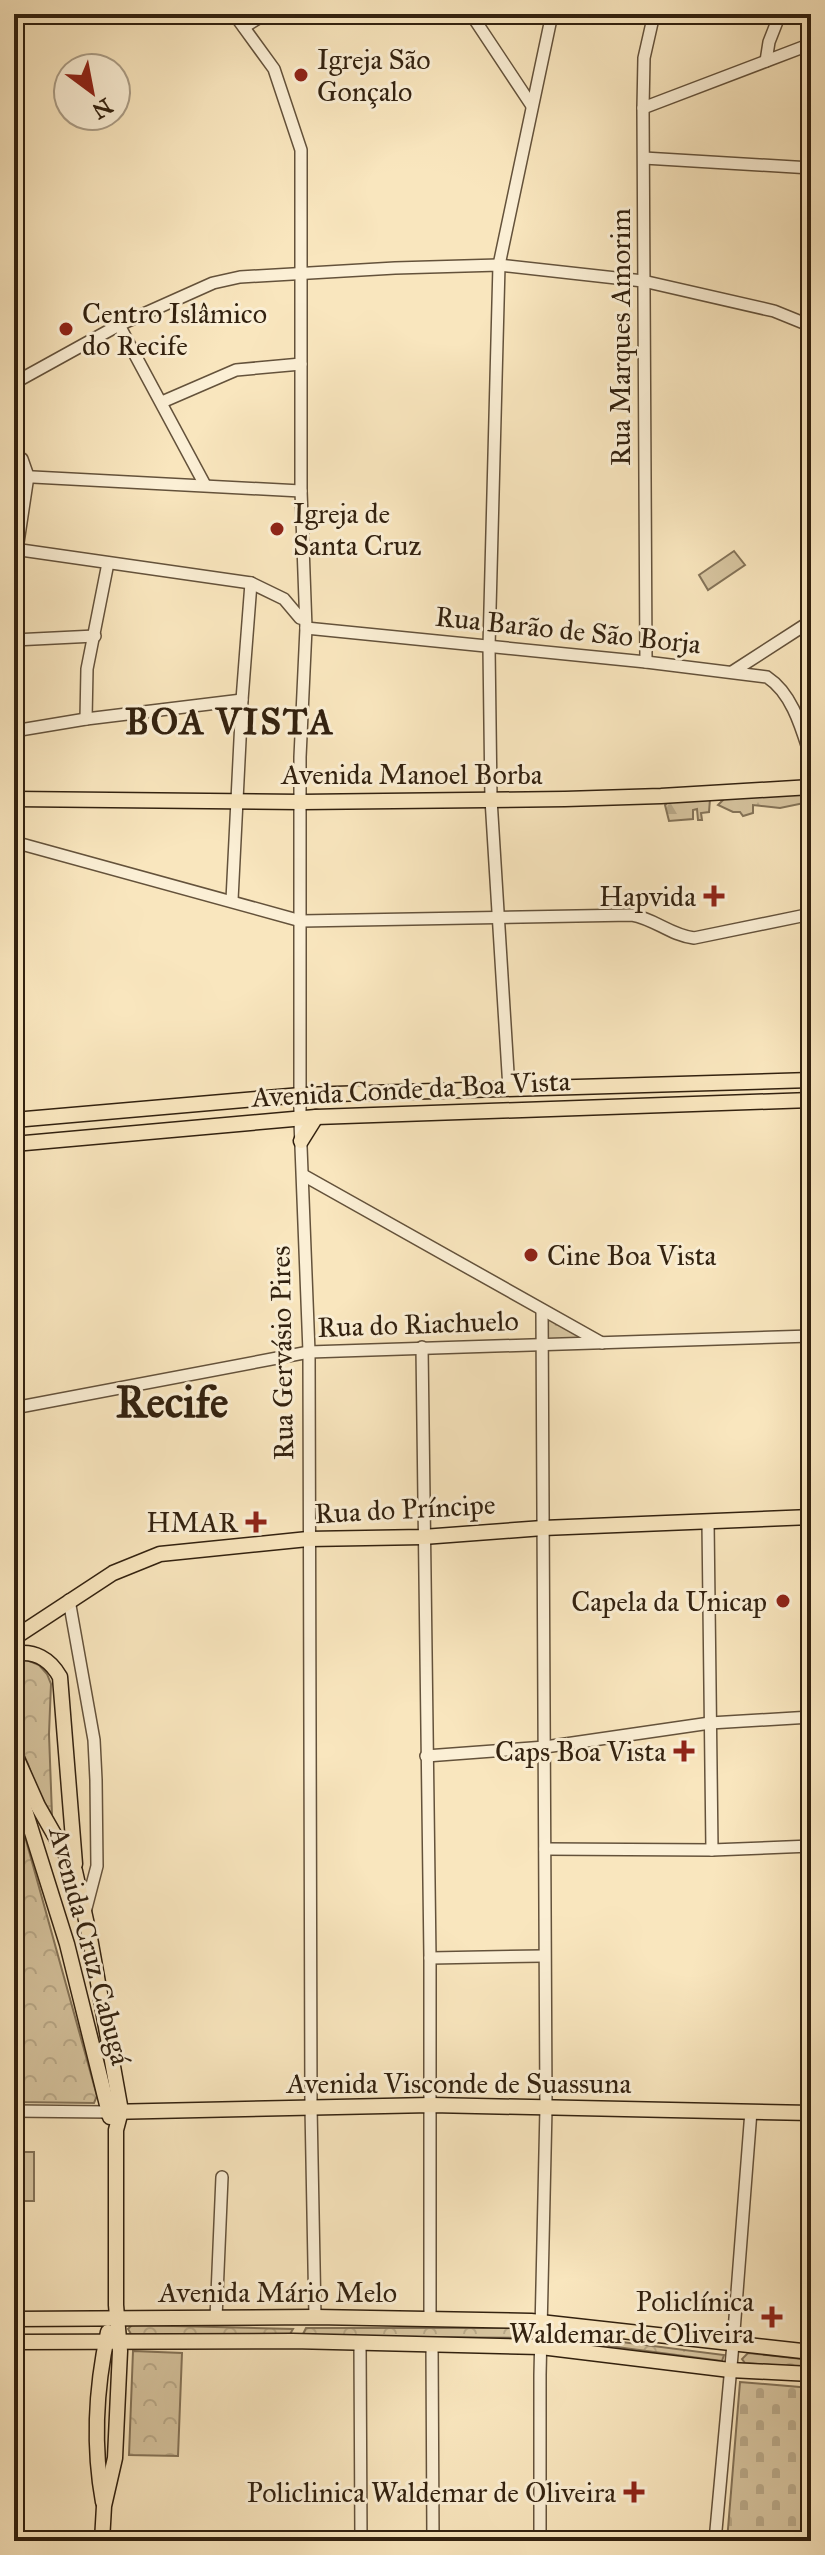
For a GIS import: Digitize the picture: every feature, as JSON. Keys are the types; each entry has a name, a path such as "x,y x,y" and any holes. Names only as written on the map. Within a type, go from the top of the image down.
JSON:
{"main road":[{"name":"Avenida Manoel Borba","path":"14,799 301,802 661,796 811,787"},
{"name":"Avenida Conde da Boa Vista","path":"14,1120 301,1095 811,1080"},
{"name":"Avenida Conde da Boa Vista","path":"14,1144 316,1117 811,1100"},
{"path":"301,1141 316,1117"},
{"name":"Rua do Príncipe","path":"17,1634 113,1573 160,1554 308,1539 423,1537 543,1528 811,1517"},
{"path":"14,1654 38,1655 60,1677 75,1871"},
{"name":"Avenida Cruz Cabugá","path":"14,1752 38,1806 75,1871 85,1913 114,2111 115,2458 104,2506 102,2541"},
{"name":"Avenida Cruz Cabugá","path":"14,1775 67,1944 114,2111"},
{"name":"Avenida Visconde de Suassuna","path":"114,2111 431,2105 811,2113"},
{"name":"Avenida Mário Melo","path":"14,2319 115,2314 542,2322 811,2352"},
{"name":"Avenida Mário Melo","path":"14,2342 541,2347 730,2370 809,2374"}],"street":[{"path":"14,26 25,14"},
{"name":"Rua Gervásio Pires","path":"234,14 274,69 301,150 301,491 305,624 300,1118 309,1352 311,2107 315,2317"},
{"path":"244,27 265,14"},
{"path":"471,14 532,106"},
{"path":"509,1089 491,799 489,647 499,265 552,14"},
{"name":"Rua Marques Amorim","path":"646,662 643,108 644,58 654,14"},
{"path":"766,61 769,42 780,14"},
{"path":"643,108 811,44"},
{"path":"644,158 811,168"},
{"path":"14,383 119,325 213,283 240,277 499,265 643,281 774,311 811,326"},
{"path":"119,325 205,485"},
{"path":"162,402 236,370 301,364"},
{"path":"14,457 22,459 28,476 15,549 251,583 284,599 305,624"},
{"path":"14,476 301,491"},
{"path":"86,719 87,669 108,563"},
{"path":"232,900 251,583"},
{"name":"Rua Barão de São Borja","path":"305,624 731,672 811,621"},
{"path":"14,640 95,636"},
{"path":"731,672 767,677 778,685 795,712 811,758"},
{"path":"14,731 242,700"},
{"path":"14,842 301,921 632,915 652,921 679,936 694,938 811,914"},
{"path":"303,1175 603,1343"},
{"path":"540,2541 546,2108 542,1310"},
{"name":"Rua do Riachuelo","path":"14,1408 309,1352 811,1336"},
{"path":"422,1347 430,1958 430,2319"},
{"path":"708,1522 712,1850"},
{"path":"69,1600 94,1740 97,1866 85,1913"},
{"path":"426,1756 545,1747 710,1723 811,1717"},
{"path":"545,1849 712,1850 811,1846"},
{"path":"430,1958 543,1956"},
{"path":"14,2111 114,2111"},
{"path":"715,2541 751,2111"},
{"path":"216,2318 222,2177"},
{"path":"360,2344 361,2539"},
{"path":"432,2344 433,2541"}],"green space":[{"path":"734,551 745,565 708,590 699,575"},
{"path":"806,790 809,802 780,808 753,805 753,813 743,816 740,812 718,805 725,798"},
{"path":"710,799 709,812 701,813 702,820 698,820 697,809 693,810 693,819 669,821 665,805 669,801"},
{"path":"542,1310 603,1343 542,1343"},
{"path":"22,1658 39,1665 51,1684 52,1815 37,1791 14,1734 14,1659"},
{"path":"14,1797 97,2096 94,2103 14,2102"},
{"path":"14,2152 34,2152 34,2201 14,2201"},
{"path":"132,2325 293,2329 289,2336 131,2334 128,2329"},
{"path":"306,2328 527,2328 525,2338 302,2336"},
{"path":"560,2330 567,2335 724,2355 722,2361 556,2339"},
{"path":"133,2351 182,2353 178,2456 129,2455"},
{"path":"748,2353 811,2360 811,2368 745,2363 742,2359"},
{"path":"740,2382 811,2388 811,2541 727,2541"}],"place":[{"name":"Igreja São Gonçalo","path":"301,75"},
{"name":"Centro Islâmico do Recife","path":"66,329"},
{"name":"Igreja de Santa Cruz","path":"277,529"},
{"name":"Hapvida","path":"714,896"},
{"name":"Cine Boa Vista","path":"531,1255"},
{"name":"HMAR","path":"256,1522"},
{"name":"Capela da Unicap","path":"783,1601"},
{"name":"Caps Boa Vista","path":"684,1751"},
{"name":"Policlínica Waldemar de Oliveira","path":"772,2317"},
{"name":"Policlinica Waldemar de Oliveira","path":"634,2492"}],"district":[{"name":"BOA VISTA","path":"230,722"},
{"name":"Recife","path":"172,1402"}]}
